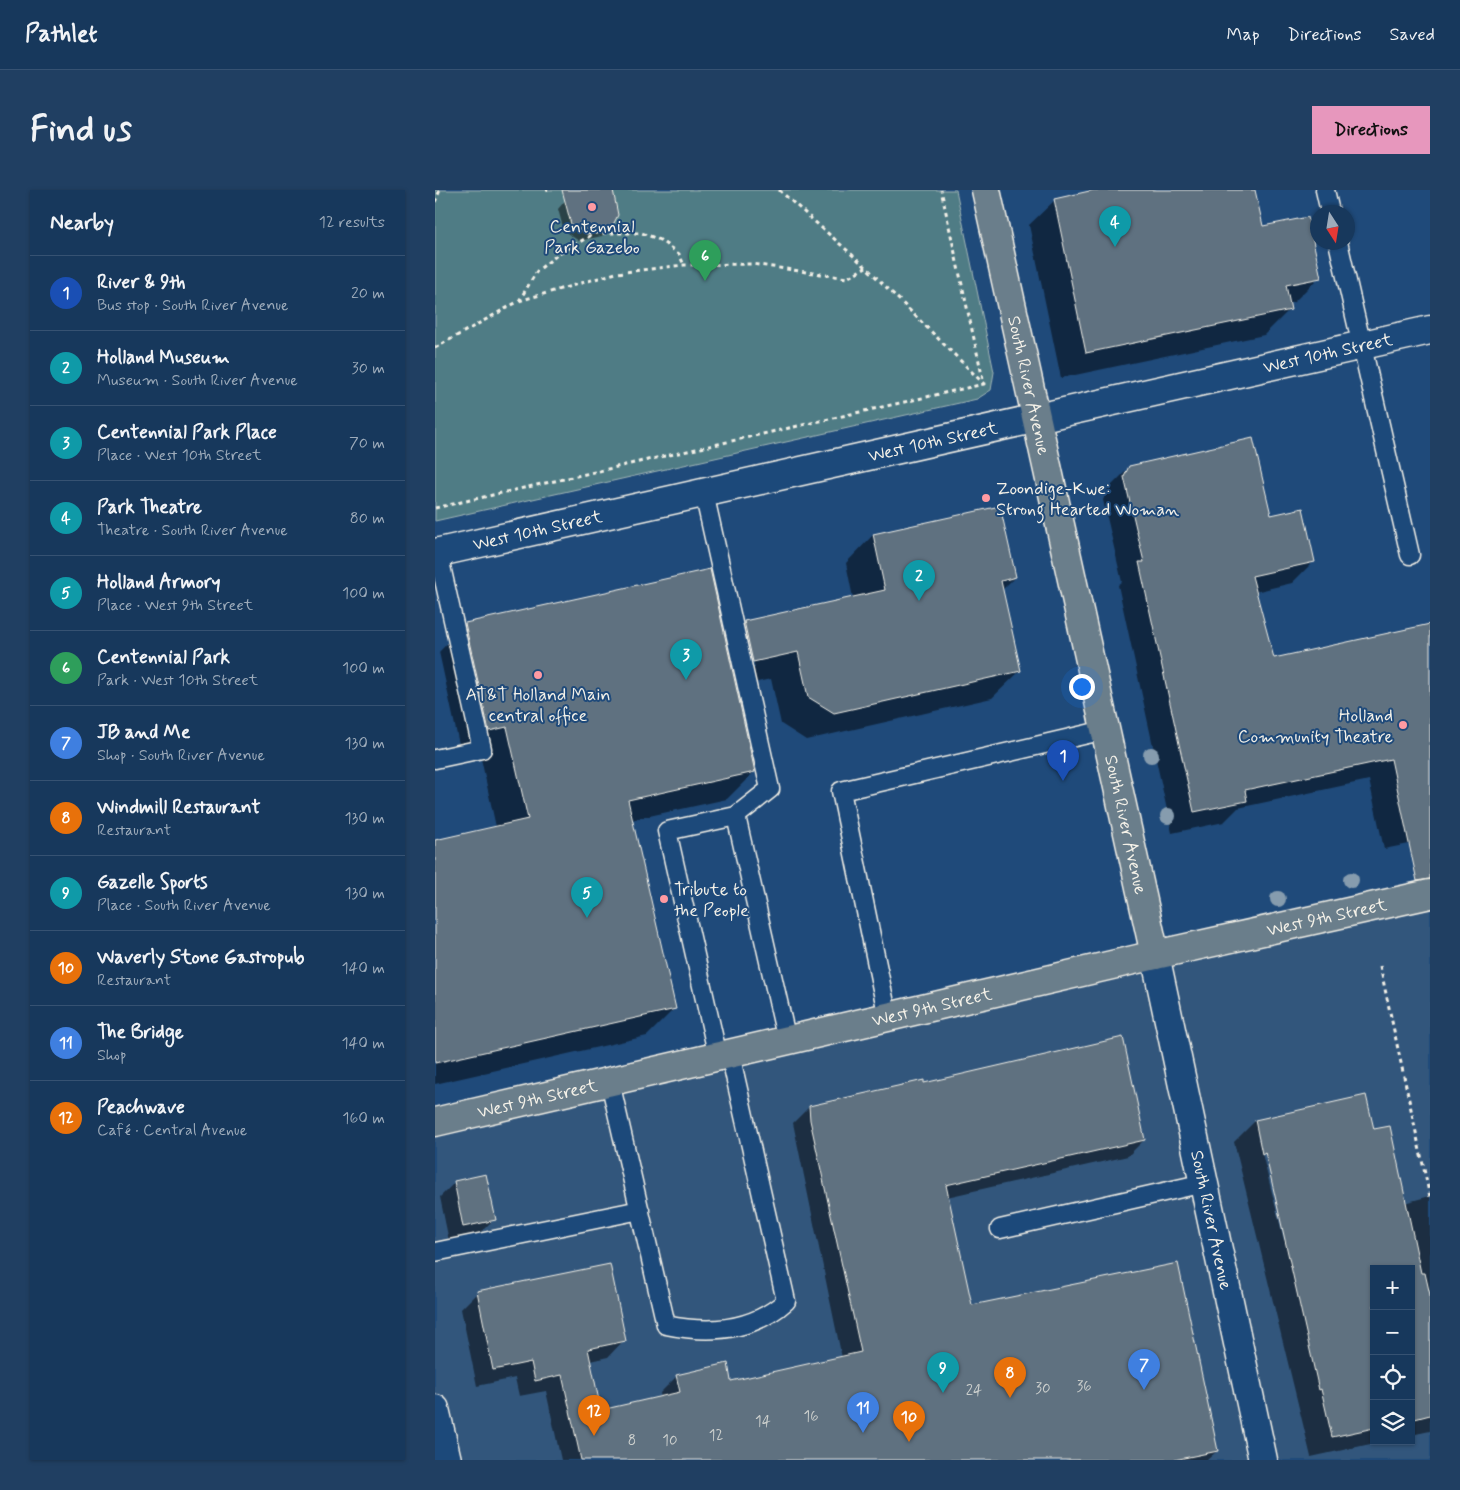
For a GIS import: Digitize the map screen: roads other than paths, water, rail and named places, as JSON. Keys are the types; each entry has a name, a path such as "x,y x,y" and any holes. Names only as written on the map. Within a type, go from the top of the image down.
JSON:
{"main road":[{"name":"South River Avenue","path":"986,190 1155,955"},
{"name":"West 9th Street","path":"435,1122 1155,955 1430,894"}],"street":[{"name":"West 10th Street","path":"437,553 1430,330"},
{"name":"South River Avenue","path":"1155,955 1263,1460"},
{"path":"435,1409 447,1460"}],"lane":[{"path":"1325,190 1328,205"},
{"path":"1339,250 1363,345 1410,555"},
{"path":"610,1082 666,1325 691,1330 723,1330 746,1325 766,1315 786,1300 667,831 737,816 770,789 704,493"},
{"path":"435,759 482,749 437,553"},
{"path":"888,1018 841,791 1105,730"},
{"path":"737,816 787,1041"},
{"path":"1000,1229 1204,1184"},
{"path":"435,1252 640,1210"}],"place":[{"name":"Centennial Park Gazebo","path":"592,207"},
{"name":"Park Theatre","path":"1115,247"},
{"name":"Centennial Park","path":"705,281"},
{"name":"Zoondige-Kwe: Strong Hearted Woman","path":"986,498"},
{"name":"Holland Museum","path":"919,601"},
{"name":"AT&T Holland Main central office","path":"538,675"},
{"name":"Centennial Park Place","path":"686,680"},
{"name":"Holland Community Theatre","path":"1403,725"},
{"name":"River & 9th","path":"1063,781"},
{"name":"Tribute to the People","path":"664,899"},
{"name":"Holland Armory","path":"587,918"},
{"name":"JB and Me","path":"1144,1390"},
{"name":"Gazelle Sports","path":"943,1393"},
{"name":"Windmill Restaurant","path":"1010,1398"},
{"name":"The Bridge","path":"863,1433"},
{"name":"Peachwave","path":"594,1436"},
{"name":"Waverly Stone Gastropub","path":"909,1442"}]}
